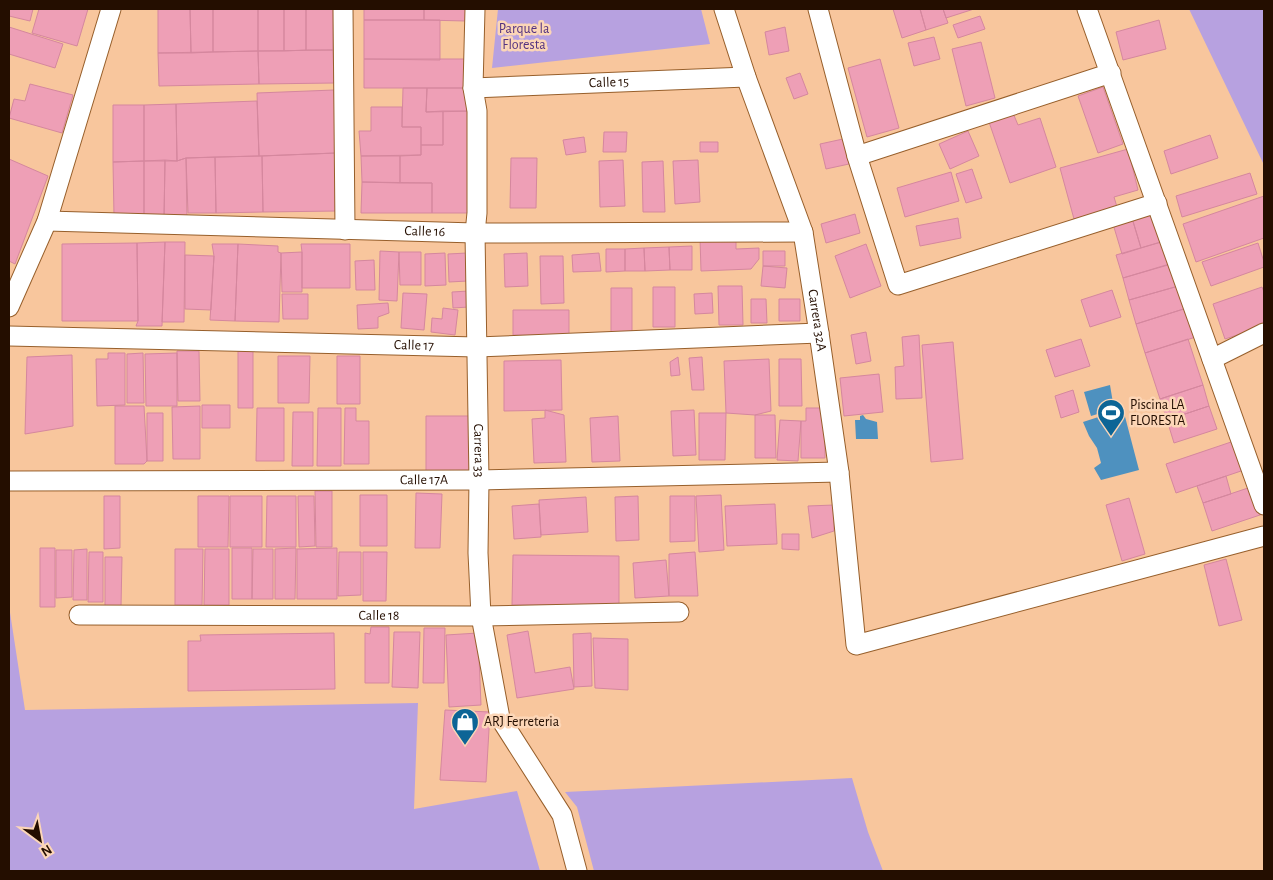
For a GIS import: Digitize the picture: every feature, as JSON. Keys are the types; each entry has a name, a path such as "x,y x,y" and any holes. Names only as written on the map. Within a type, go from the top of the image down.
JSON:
{"street":[{"path":"9,307 47,220 111,9"},
{"path":"343,9 345,230"},
{"name":"Carrera 33","path":"475,9 472,88 476,111 477,212 475,232 479,480 478,553 482,616 500,718 562,815 577,871"},
{"name":"Carrera 32A","path":"724,9 746,77 803,232 839,472 856,645 1264,536"},
{"path":"818,9 857,156 898,285 1157,203"},
{"path":"1088,9 1264,505"},
{"path":"857,156 1110,73"},
{"name":"Calle 15","path":"472,88 746,77"},
{"name":"Calle 16","path":"47,220 345,230 803,232"},
{"name":"Calle 17","path":"9,336 477,347 819,333"},
{"path":"1212,359 1264,333"},
{"name":"Calle 17A","path":"9,481 479,480 839,472"},
{"name":"Calle 18","path":"79,615 482,616 679,612"}],"green space":[{"name":"Parque la Floresta","path":"498,9 701,9 710,44 492,68"},
{"path":"1189,9 1264,9 1264,165"},
{"path":"9,606 25,710 418,703 414,809 517,791 540,871 9,871"},
{"path":"852,778 868,832 883,871 594,871 577,807 565,792"}],"water":[{"path":"1110,385 1114,409 1091,416 1084,392"},
{"path":"1123,409 1139,470 1101,480 1094,468 1101,463 1097,448 1083,422"},
{"path":"863,415 866,419 877,422 878,439 856,439 855,420 860,420 860,416"}],"building":[{"path":"9,9 33,9 30,21 9,16"},
{"path":"39,9 88,9 77,46 32,33"},
{"path":"158,9 190,9 191,53 158,53"},
{"path":"190,9 213,9 213,52 191,53"},
{"path":"213,9 258,9 258,51 213,52"},
{"path":"258,9 284,9 284,51 258,51"},
{"path":"284,9 306,9 306,50 284,51"},
{"path":"306,9 333,9 333,50 306,50"},
{"path":"364,9 424,9 424,20 364,20"},
{"path":"424,9 466,9 466,21 424,20"},
{"path":"893,9 920,9 926,30 902,38"},
{"path":"920,9 943,9 948,23 926,30"},
{"path":"943,9 974,9 946,18"},
{"path":"980,16 985,29 958,38 953,25"},
{"path":"364,20 440,20 440,60 364,59"},
{"path":"1159,20 1166,49 1123,60 1116,32"},
{"path":"9,27 63,44 55,68 9,54"},
{"path":"785,27 789,51 769,55 765,32"},
{"path":"934,37 940,59 914,66 908,43"},
{"path":"981,42 995,98 966,106 952,49"},
{"path":"333,50 334,83 259,84 258,51"},
{"path":"258,51 259,84 159,86 158,53"},
{"path":"364,59 473,59 473,88 364,88"},
{"path":"880,59 899,128 867,137 848,68"},
{"path":"800,73 808,94 794,99 786,78"},
{"path":"30,84 73,95 62,133 9,118 14,99 25,101"},
{"path":"1103,87 1123,144 1098,153 1078,96"},
{"path":"403,88 427,88 426,112 443,111 443,145 421,145 421,127 402,127"},
{"path":"427,88 473,88 477,111 426,112"},
{"path":"334,90 336,153 259,156 257,93"},
{"path":"257,101 259,156 186,158 177,161 176,104"},
{"path":"176,104 177,161 144,161 144,105"},
{"path":"113,105 144,105 144,161 113,162"},
{"path":"371,107 402,107 402,127 421,127 421,155 361,156 359,131 371,131"},
{"path":"443,111 477,111 477,213 432,213 432,183 400,183 400,156 421,155 421,145 443,145"},
{"path":"1013,113 1018,125 1040,118 1056,167 1010,183 989,122"},
{"path":"968,131 979,156 950,169 939,144"},
{"path":"604,132 627,132 626,152 603,152"},
{"path":"1210,135 1218,158 1171,174 1164,151"},
{"path":"584,137 586,152 566,155 563,140"},
{"path":"843,139 849,164 826,169 820,144"},
{"path":"700,142 718,142 718,152 700,152"},
{"path":"1128,149 1138,190 1114,197 1117,207 1074,219 1060,168"},
{"path":"336,153 337,211 263,212 262,156"},
{"path":"262,156 263,212 216,213 215,157"},
{"path":"361,156 400,156 400,183 362,182"},
{"path":"215,157 216,213 188,213 186,158"},
{"path":"186,158 187,219 164,219 165,160 177,161"},
{"path":"511,158 537,158 536,208 510,208"},
{"path":"9,159 48,176 15,264 9,261"},
{"path":"165,160 164,219 144,217 144,161"},
{"path":"623,160 625,206 600,207 599,161"},
{"path":"698,160 700,202 675,204 673,161"},
{"path":"144,161 144,217 114,216 113,162"},
{"path":"663,161 665,212 643,212 642,162"},
{"path":"972,169 982,198 966,203 956,174"},
{"path":"951,172 959,201 905,217 897,188"},
{"path":"1250,173 1257,194 1182,217 1176,196"},
{"path":"362,182 432,183 432,213 361,213"},
{"path":"1264,196 1264,238 1196,262 1183,224"},
{"path":"1152,212 1161,242 1141,248 1132,218"},
{"path":"855,214 860,233 826,243 821,224"},
{"path":"958,218 961,238 920,246 916,226"},
{"path":"1132,218 1141,248 1122,254 1113,224"},
{"path":"736,237 736,249 759,248 759,259 751,269 701,271 700,238"},
{"path":"165,242 162,326 136,326 138,321 137,243"},
{"path":"165,242 185,242 184,322 162,322"},
{"path":"1161,242 1168,265 1123,278 1116,255"},
{"path":"137,243 138,321 62,321 62,244"},
{"path":"1258,243 1264,267 1211,286 1202,262"},
{"path":"212,244 238,244 235,321 210,320 214,256"},
{"path":"238,244 278,246 278,252 281,253 279,322 235,321"},
{"path":"301,244 350,244 350,288 302,288"},
{"path":"866,244 881,286 850,298 835,256"},
{"path":"692,246 692,270 670,270 669,247"},
{"path":"669,247 670,270 645,271 644,248"},
{"path":"644,248 645,271 625,271 625,249"},
{"path":"606,249 625,249 625,271 606,272"},
{"path":"380,251 399,252 397,301 379,300"},
{"path":"763,251 785,251 785,266 763,266"},
{"path":"302,252 302,292 282,292 281,253"},
{"path":"399,252 421,252 421,285 400,285"},
{"path":"445,253 446,285 425,286 425,254"},
{"path":"467,253 468,281 449,282 448,254"},
{"path":"527,253 528,286 505,287 504,254"},
{"path":"599,253 601,271 573,272 572,255"},
{"path":"185,255 214,256 211,310 185,309"},
{"path":"540,256 563,256 564,303 541,304"},
{"path":"374,260 375,290 356,290 355,261"},
{"path":"1176,262 1182,285 1129,300 1123,278"},
{"path":"763,266 787,268 785,288 761,286"},
{"path":"1182,285 1190,307 1136,324 1129,300"},
{"path":"718,286 742,286 743,325 719,325"},
{"path":"653,287 675,287 675,327 653,327"},
{"path":"1262,287 1264,292 1264,326 1225,339 1213,304"},
{"path":"611,288 632,288 632,333 611,333"},
{"path":"1112,290 1121,317 1090,327 1081,300"},
{"path":"469,291 469,307 453,308 452,292"},
{"path":"403,293 427,294 424,330 401,328"},
{"path":"712,293 713,313 695,314 694,294"},
{"path":"282,294 308,294 308,319 283,319"},
{"path":"751,299 766,299 767,323 751,323"},
{"path":"779,299 800,299 800,321 779,321"},
{"path":"388,303 389,313 378,317 378,328 358,329 357,305"},
{"path":"1190,307 1199,336 1145,353 1136,324"},
{"path":"443,308 458,310 455,335 431,332 432,318 442,319"},
{"path":"513,310 569,310 569,336 513,335"},
{"path":"866,332 871,361 856,364 851,335"},
{"path":"919,335 922,398 896,399 895,367 904,366 902,337"},
{"path":"1081,339 1090,366 1055,377 1046,350"},
{"path":"1188,339 1203,385 1160,399 1145,353"},
{"path":"953,342 963,459 931,462 922,345"},
{"path":"238,350 253,350 253,408 238,408"},
{"path":"177,351 199,351 200,401 178,401"},
{"path":"108,353 125,353 125,405 97,406 96,359 108,359"},
{"path":"143,353 144,403 127,403 127,354"},
{"path":"177,353 177,406 146,406 145,354"},
{"path":"72,355 73,426 25,434 27,357"},
{"path":"278,356 310,356 309,403 278,403"},
{"path":"337,356 360,356 360,404 337,404"},
{"path":"678,357 680,375 671,376 670,362"},
{"path":"702,357 704,390 692,390 689,358"},
{"path":"769,359 771,411 755,415 726,413 724,361"},
{"path":"779,359 801,359 802,406 779,406"},
{"path":"561,360 562,410 504,411 504,361"},
{"path":"879,374 883,412 844,416 840,378"},
{"path":"1203,385 1209,406 1167,420 1160,399"},
{"path":"1073,390 1079,412 1061,418 1055,396"},
{"path":"202,405 230,405 230,428 202,428"},
{"path":"115,406 144,406 147,461 144,464 115,464"},
{"path":"200,406 200,459 173,459 172,407"},
{"path":"1209,406 1217,429 1174,443 1167,420"},
{"path":"257,408 284,408 284,461 256,461"},
{"path":"318,408 341,408 341,466 317,466"},
{"path":"345,408 356,408 356,421 369,421 369,464 344,464"},
{"path":"806,408 825,408 825,458 801,458 801,421 806,421"},
{"path":"545,410 564,415 566,462 534,463 532,419 545,418"},
{"path":"694,410 696,455 673,456 671,411"},
{"path":"293,412 313,412 313,466 292,466"},
{"path":"147,413 163,413 163,461 147,461"},
{"path":"699,413 726,413 725,460 699,460"},
{"path":"755,415 775,415 776,458 755,458"},
{"path":"426,416 475,416 475,471 426,471"},
{"path":"618,416 620,461 592,462 590,418"},
{"path":"780,420 801,421 798,461 777,460"},
{"path":"1234,441 1244,470 1176,493 1166,464"},
{"path":"1226,476 1231,494 1203,503 1197,486"},
{"path":"1254,486 1263,514 1212,531 1203,503"},
{"path":"315,491 332,491 332,547 316,547"},
{"path":"416,493 442,494 440,548 415,548"},
{"path":"360,495 387,495 387,546 360,546"},
{"path":"721,495 724,550 699,552 696,496"},
{"path":"104,496 120,496 120,548 104,549"},
{"path":"198,496 229,496 228,547 198,547"},
{"path":"230,496 262,496 262,547 230,547"},
{"path":"267,496 296,496 296,547 266,547"},
{"path":"298,496 314,496 315,546 299,547"},
{"path":"638,496 639,540 616,541 615,497"},
{"path":"670,496 695,496 695,541 670,542"},
{"path":"586,497 588,532 541,535 539,500"},
{"path":"1129,498 1145,554 1122,561 1106,505"},
{"path":"539,504 541,537 514,539 512,506"},
{"path":"775,504 777,544 727,546 725,506"},
{"path":"834,505 834,531 812,538 808,506"},
{"path":"782,534 799,534 799,550 782,549"},
{"path":"40,548 55,548 55,607 40,607"},
{"path":"232,548 252,548 252,599 232,599"},
{"path":"296,548 295,599 275,599 275,549"},
{"path":"337,548 337,599 297,599 297,549"},
{"path":"87,549 87,600 73,600 74,550"},
{"path":"175,549 203,549 202,605 175,605"},
{"path":"205,549 229,549 229,605 204,605"},
{"path":"253,549 273,549 273,599 252,599"},
{"path":"56,550 72,550 72,597 56,598"},
{"path":"89,552 103,552 103,602 88,602"},
{"path":"339,552 361,552 361,595 338,596"},
{"path":"363,552 387,552 386,601 363,601"},
{"path":"695,552 698,596 669,596 669,554"},
{"path":"513,555 619,556 619,605 512,605"},
{"path":"105,557 122,557 121,607 105,607"},
{"path":"1226,559 1242,620 1219,626 1204,565"},
{"path":"666,560 669,596 635,598 633,563"},
{"path":"371,627 389,627 389,683 365,683 365,633 370,634"},
{"path":"424,628 445,628 444,683 423,683"},
{"path":"528,631 535,673 570,667 574,689 517,698 507,635"},
{"path":"394,632 420,632 418,688 392,687"},
{"path":"334,633 335,689 188,691 188,641 201,641 200,635"},
{"path":"478,633 481,705 449,707 446,635"},
{"path":"591,633 592,686 574,687 573,634"},
{"path":"593,638 628,639 628,690 595,688"},
{"name":"ARJ Ferreteria","path":"445,710 490,712 486,782 440,780"}],"place":[{"name":"Piscina LA FLORESTA","path":"1111,437"},
{"name":"ARJ Ferreteria","path":"465,746"}]}
